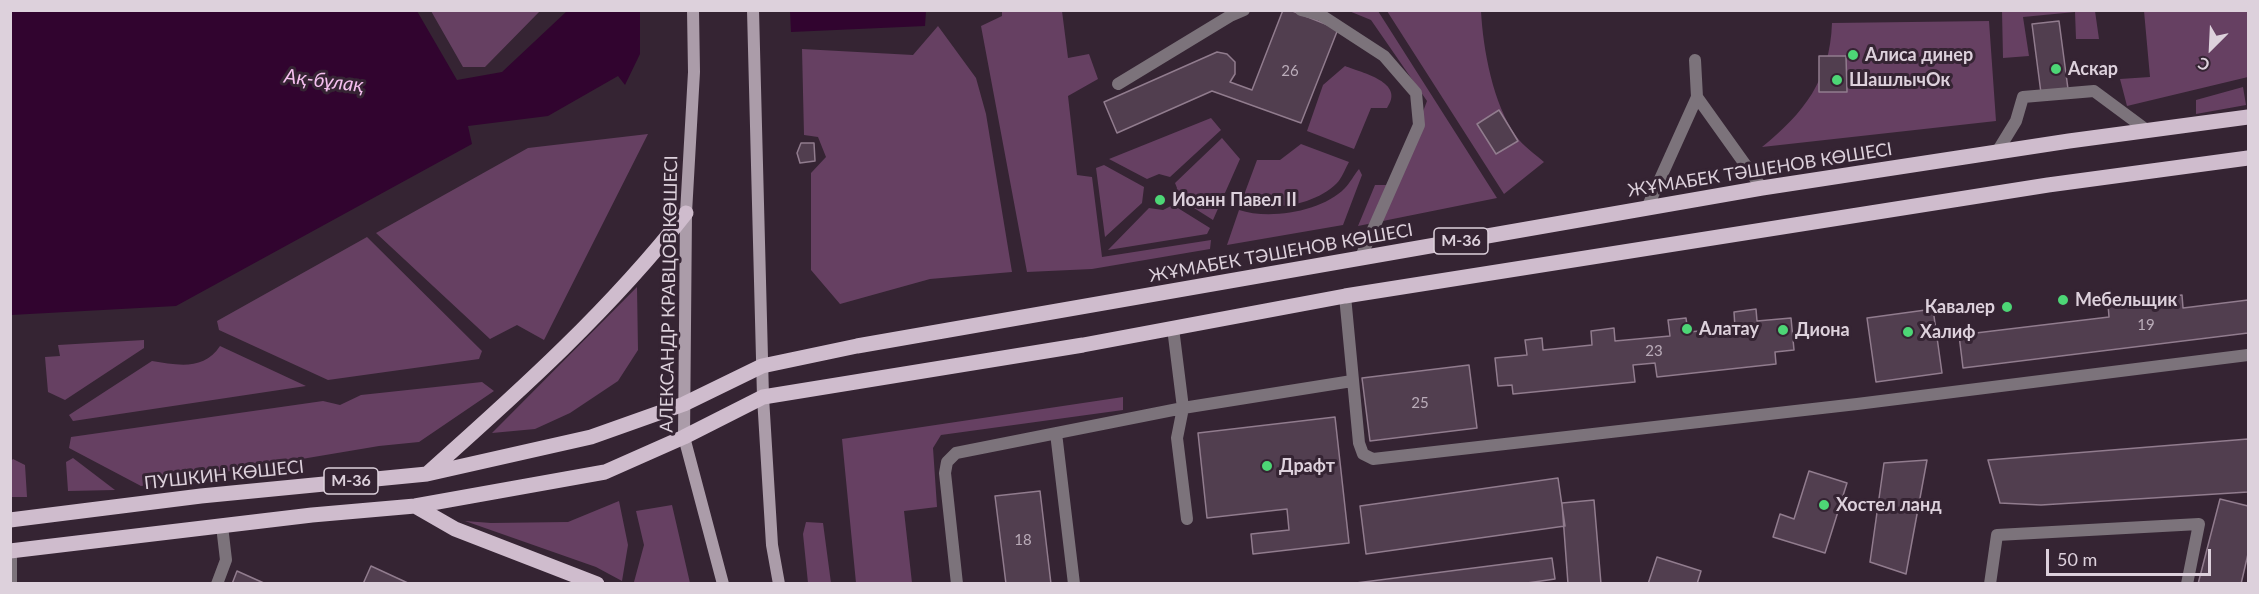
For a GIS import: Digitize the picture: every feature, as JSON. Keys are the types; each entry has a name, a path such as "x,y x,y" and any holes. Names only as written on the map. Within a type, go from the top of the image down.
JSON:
{"main road":[{"name":"АЛЕКСАНДР КРАВЦОВ КӨШЕСІ","path":"693,10 694,72 686,213 684,437 723,584"},
{"path":"753,10 763,397 772,545 779,584"},
{"name":"ЖҰМАБЕК ТӘШЕНОВ КӨШЕСІ","path":"684,404 762,366 881,342 1762,188 2248,117"},
{"name":"M-36","path":"11,551 415,506 605,472 684,437 763,397 1072,347 1345,296 2048,185 2248,158"},
{"path":"427,474 497,411 620,292 686,213"},
{"name":"ПУШКИН КӨШЕСІ","path":"10,520 201,496 427,474 591,436 684,404"},
{"path":"415,506 455,530 597,584"}],"lane":[{"path":"1118,84 1230,16 1244,10"},
{"path":"1300,10 1321,15 1384,56 1416,93 1419,125 1360,259"},
{"path":"1647,208 1697,97 1695,60"},
{"path":"1997,152 2016,121 2023,97 2094,91 2148,130"},
{"path":"1697,97 1762,188"},
{"path":"1345,296 1359,443 1363,454 1373,459 1857,404 2248,355"},
{"path":"1173,328 1183,408 1177,438 1187,519"},
{"path":"957,584 945,473 947,462 956,453 1183,408 1352,381"},
{"path":"1056,433 1074,584"},
{"path":"1990,584 1997,535 2199,524 2187,584"},
{"path":"217,584 226,560 222,526"},
{"path":"11,551 11,584"}],"shaded area":[{"path":"431,11 540,11 485,67 463,67"},
{"path":"1002,11 1062,11 1068,58 1089,54 1098,79 1068,96 1077,175 1092,177 1102,257 1211,240 1210,249 1092,269 1027,272 981,26 1002,16"},
{"path":"1349,11 1378,11 1497,198 1358,226 1375,185 1395,185 1427,101 1371,20"},
{"path":"1387,11 1481,11 1487,59 1501,108 1519,140 1544,162 1504,194"},
{"path":"2002,11 2095,11 2099,39 2076,39 2075,12 2023,17 2029,56 2003,58"},
{"path":"2144,11 2248,11 2248,77 2127,106 2120,79 2150,77"},
{"path":"1989,21 1996,121 1762,147 1790,121 1812,94 1826,62 1832,23"},
{"path":"938,26 976,78 986,114 1012,272 930,279 840,304 811,270 811,173 826,157 818,137 804,135 802,49 913,55"},
{"path":"1345,66 1380,80 1391,91 1391,99 1387,108 1371,108 1354,149 1307,131 1323,85"},
{"path":"2243,87 2246,105 2196,114 2196,100"},
{"path":"1211,118 1221,130 1170,177 1159,174 1147,179 1109,159"},
{"path":"648,134 544,340 517,325 490,339 376,233 528,148"},
{"path":"1222,138 1240,159 1213,220 1175,196 1177,188 1175,183"},
{"path":"1301,144 1349,162 1337,183 1317,197 1292,205 1266,206 1241,203 1257,160 1280,160"},
{"path":"1104,165 1144,187 1142,203 1105,237 1096,168"},
{"path":"1359,169 1362,175 1343,225 1227,245 1239,210 1251,213 1280,214 1309,208 1335,196 1347,186"},
{"path":"1173,205 1210,228 1207,234 1108,250 1149,208 1163,210"},
{"path":"367,237 482,351 479,359 328,380 219,330 217,321"},
{"path":"637,287 638,350 618,381 570,413 535,429 492,433"},
{"path":"144,340 144,348 65,400 48,392 45,357 60,356 58,345"},
{"path":"220,346 306,386 73,421 69,415 152,361 180,365 198,363 214,354"},
{"path":"482,382 494,391 419,442 379,446 141,486 69,448 71,437 323,401 340,405 361,395"},
{"path":"1123,397 1123,410 941,435 933,448 937,507 904,511 912,583 856,583 842,439"},
{"path":"73,458 115,490 68,491 66,462"},
{"path":"13,459 25,465 27,497 11,497 11,461"},
{"path":"619,501 628,545 622,581 596,567 465,521 568,522"},
{"path":"672,505 690,583 636,583 634,582 644,545 636,511"},
{"path":"806,522 823,523 831,583 808,583 803,534"}],"water":[{"name":"Ақ-бұлақ","path":"11,10 417,11 457,80 502,72 567,11 640,11 640,54 625,85 618,76 548,116 468,126 472,144 176,306 11,315"},
{"path":"790,10 926,11 925,26 791,32"}],"building":[{"path":"1283,10 1290,10 1338,29 1301,123 1212,91 1117,133 1104,102 1217,52 1227,54 1235,62 1235,74 1230,82 1252,90"},
{"path":"2059,21 2068,89 2041,93 2032,24"},
{"path":"1819,56 1846,56 1847,92 1819,92"},
{"path":"1499,110 1518,141 1496,154 1477,124"},
{"path":"801,143 814,143 815,161 800,163 797,153"},
{"path":"2182,295 2183,308 2248,300 2248,333 1963,368 1959,335 2109,317 2108,304"},
{"path":"1756,309 1757,321 1791,318 1794,350 1775,352 1776,364 1657,377 1655,363 1633,365 1635,382 1513,394 1512,385 1498,386 1495,358 1527,355 1525,340 1542,338 1543,350 1592,345 1591,331 1614,328 1615,341 1670,336 1668,320 1686,318 1688,332 1735,328 1734,312"},
{"path":"1933,309 1942,373 1876,382 1867,318"},
{"path":"1469,365 1477,428 1370,441 1362,378"},
{"path":"1335,417 1349,543 1253,554 1251,534 1289,530 1287,509 1207,518 1198,433"},
{"path":"2248,439 2248,492 2041,505 2000,503 1988,460"},
{"path":"1927,460 1906,574 1870,562 1884,463"},
{"path":"1809,471 1847,483 1825,553 1773,537 1780,514 1794,519"},
{"path":"1558,478 1565,526 1366,554 1360,506"},
{"path":"1040,491 1051,584 1006,584 995,496"},
{"path":"2220,499 2248,506 2248,554 2241,584 2198,584"},
{"path":"1594,500 1601,584 1568,584 1562,503"},
{"path":"1657,557 1701,571 1697,584 1648,584"},
{"path":"1552,558 1555,579 1520,584 1348,584"},
{"path":"371,566 410,584 363,584"},
{"path":"237,571 266,584 232,584"}],"place":[{"name":"Алиса динер","path":"1853,55"},
{"name":"Аскар","path":"2056,69"},
{"name":"ШашлычОк","path":"1837,80"},
{"name":"Иоанн Павел II","path":"1160,200"},
{"name":"Мебельщик","path":"2063,300"},
{"name":"Кавалер","path":"2007,307"},
{"name":"Алатау","path":"1687,329"},
{"name":"Диона","path":"1783,330"},
{"name":"Халиф","path":"1908,332"},
{"name":"Драфт","path":"1267,466"},
{"name":"Хостел ланд","path":"1824,505"}]}
